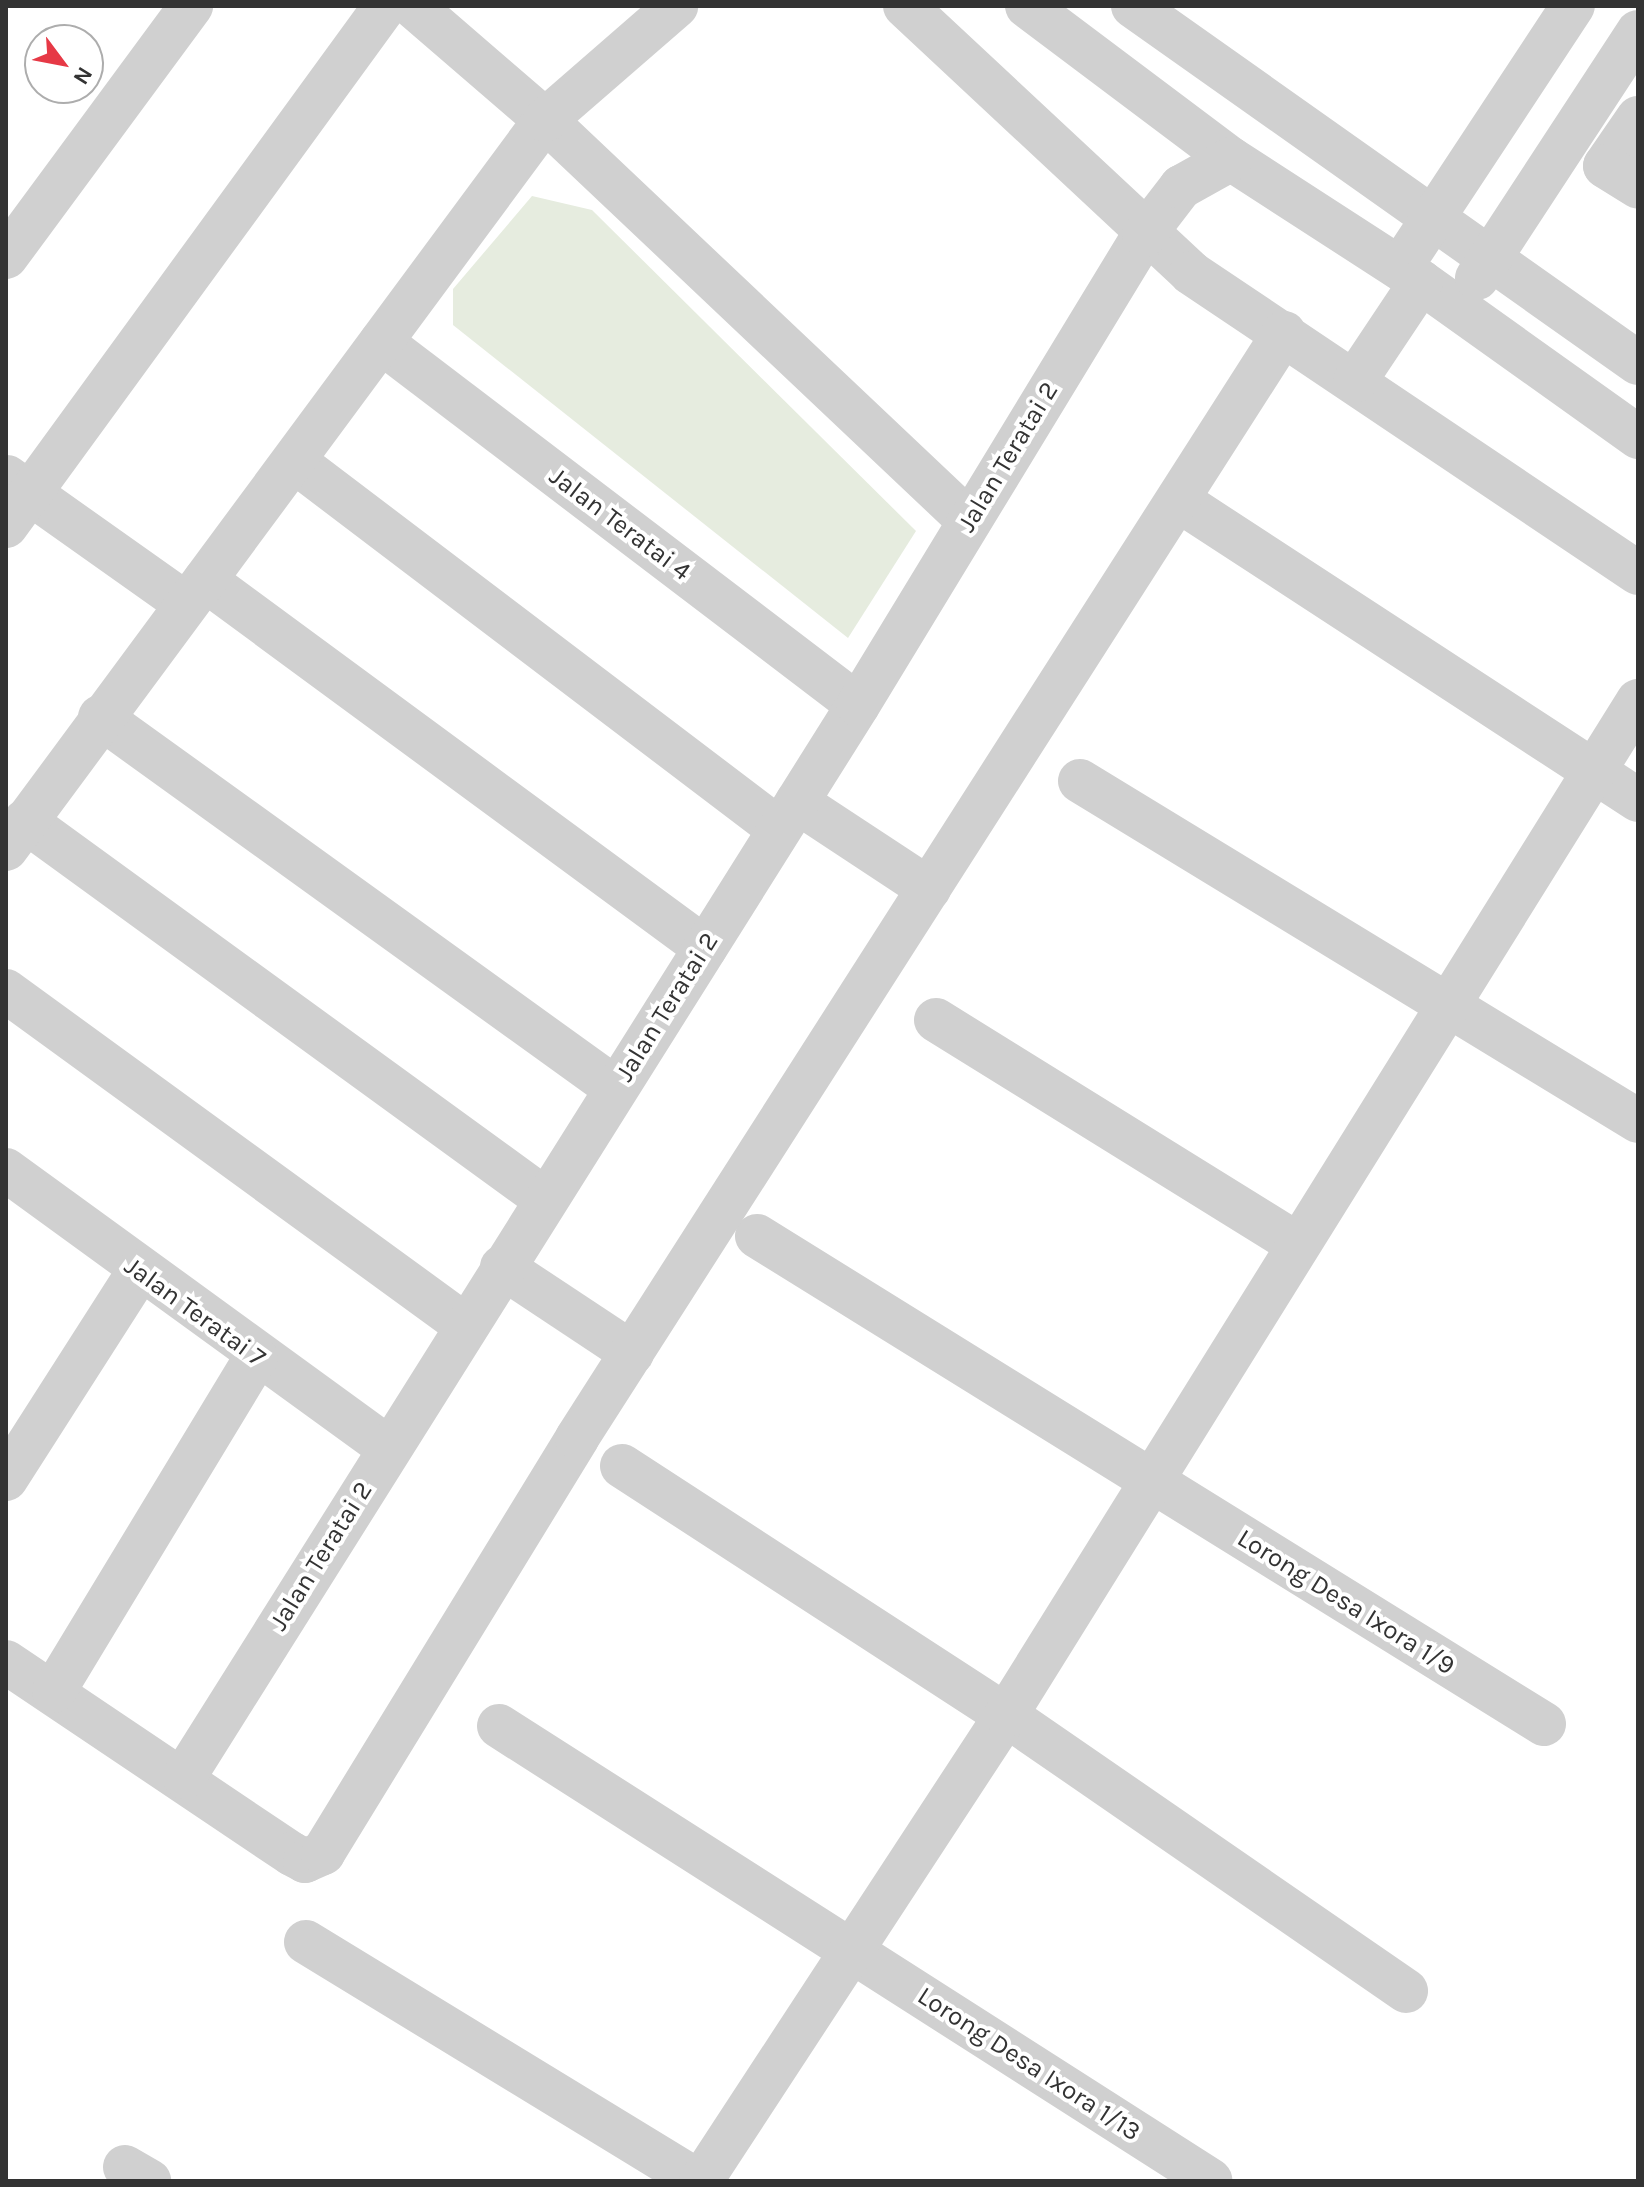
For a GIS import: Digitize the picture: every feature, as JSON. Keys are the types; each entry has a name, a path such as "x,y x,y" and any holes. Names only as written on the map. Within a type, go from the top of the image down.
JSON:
{"street":[{"path":"6,257 191,6"},
{"path":"385,6 14,499 195,592 705,948"},
{"path":"413,6 545,120 969,521"},
{"path":"905,6 1144,235 1638,573"},
{"path":"1027,6 1231,159 1411,275 1638,437"},
{"path":"1133,6 1435,214 1638,363"},
{"path":"1355,381 1411,275 1435,214 1573,6"},
{"path":"545,1199 16,835 100,717 294,461 545,120 672,7"},
{"path":"1457,308 1638,32"},
{"path":"1638,118 1605,166 1638,187"},
{"name":"Jalan Teratai 2","path":"184,1777 465,1325 858,705 1144,235 1181,187 1231,159"},
{"path":"6,1662 184,1777 305,1861 323,1853 632,1353 1284,333"},
{"name":"Jalan Teratai 4","path":"381,342 858,705"},
{"path":"294,461 788,816 929,889"},
{"path":"1178,500 1638,800"},
{"path":"306,1942 700,2181 849,1948 1006,1715 1295,1243 1638,701"},
{"path":"100,717 615,1088"},
{"path":"1080,781 1638,1121"},
{"path":"6,991 465,1325"},
{"path":"936,1020 1295,1243"},
{"name":"Jalan Teratai 7","path":"10,1180 388,1448"},
{"name":"Lorong Desa Ixora 1/9","path":"757,1236 1544,1724"},
{"path":"502,1267 632,1353"},
{"path":"6,1479 139,1271"},
{"path":"54,1691 256,1357"},
{"path":"622,1466 1006,1715 1406,1991"},
{"name":"Lorong Desa Ixora 1/13","path":"499,1726 1210,2180"}],"shaded area":[{"path":"532,196 592,210 916,531 848,638 453,325 453,289"}]}
